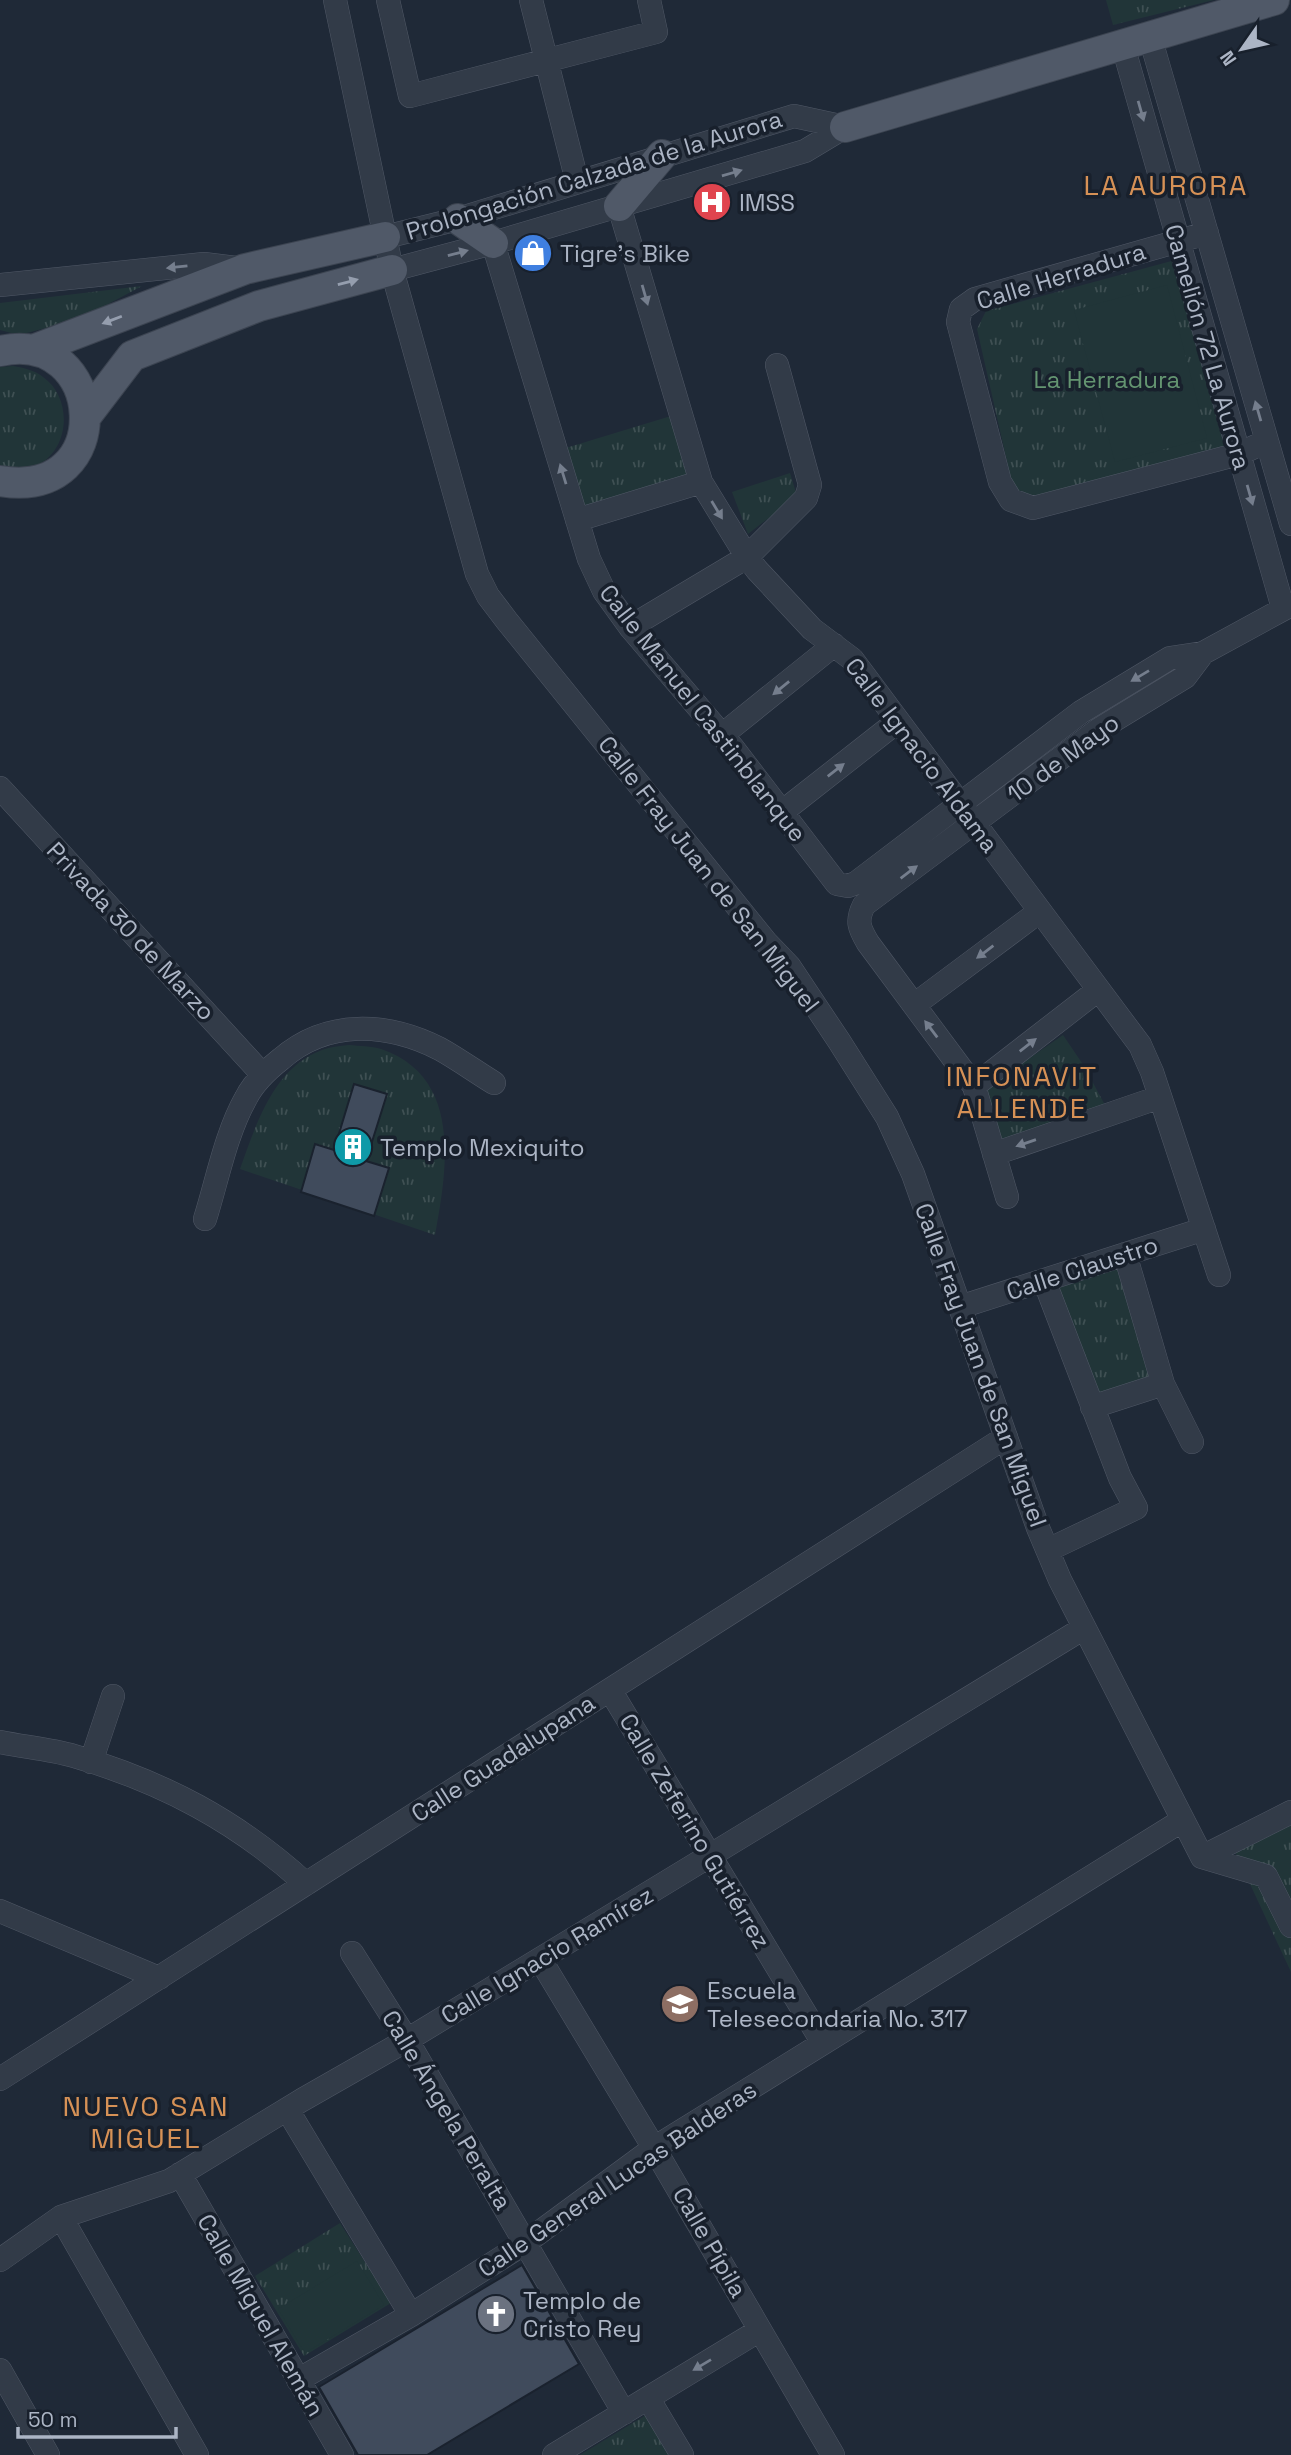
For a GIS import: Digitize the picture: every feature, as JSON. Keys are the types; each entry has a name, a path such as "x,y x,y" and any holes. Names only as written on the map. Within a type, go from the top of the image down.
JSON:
{"main road":[{"name":"Prolongación Calzada de la Aurora","path":"845,127 1275,0"},
{"path":"619,206 662,155"},
{"path":"457,219 492,243"},
{"path":"0,351 33,350 245,269 385,237"},
{"path":"259,306 272,286 373,252 385,237"},
{"path":"87,415 132,356 259,306 392,270"},
{"path":"6,491 46,479 68,464 82,441 87,415 79,386 60,363 33,350"}],"street":[{"name":"Calle Fray Juan de San Miguel","path":"335,0 392,270 477,574 488,596 766,942 789,966 887,1117 914,1174 1048,1550 1084,1628 1202,1857"},
{"path":"387,0 410,96 656,32 649,0"},
{"path":"531,0 577,181"},
{"name":"Camelión 72 La Aurora","path":"1137,41 1207,233 1291,524"},
{"name":"Camelión 72 La Aurora","path":"1137,41 1178,241 1239,454 1287,607"},
{"name":"Prolongación Calzada de la Aurora","path":"385,237 457,219 794,116 845,127"},
{"name":"Prolongación Calzada de la Aurora","path":"392,270 805,151 845,127"},
{"name":"Calle Ignacio Aldama","path":"619,206 701,482 747,557 812,629 852,659 1140,1045 1219,1275"},
{"name":"Calle Herradura","path":"1207,233 975,299 961,309 958,322 1000,482 1012,500 1034,508 1239,454 1267,441"},
{"name":"Calle Manuel Castinblanque","path":"492,243 589,559 604,591 630,627 722,735 837,884 848,886"},
{"path":"0,285 204,264 245,269"},
{"path":"630,627 747,557 806,498 810,485 777,365"},
{"path":"577,520 701,482"},
{"name":"10 de Mayo","path":"848,886 856,883 1081,712 1170,658 1203,653 1287,607"},
{"path":"722,735 834,645"},
{"name":"10 de Mayo","path":"914,1005 861,931 858,916 864,905 1098,730 1185,677 1203,653"},
{"path":"1102,699 1115,720"},
{"path":"782,812 898,721"},
{"name":"Privada 30 de Marzo","path":"0,788 262,1074"},
{"path":"1007,1197 974,1086 914,1005 1040,911"},
{"path":"974,1086 1098,990"},
{"path":"205,1219 230,1136 245,1099 262,1074 297,1045 339,1029 386,1030 439,1049 494,1083"},
{"path":"994,1154 1160,1097"},
{"name":"Calle Claustro","path":"961,1307 1204,1229"},
{"path":"1125,1254 1163,1384 1192,1442"},
{"path":"1044,1280 1120,1478 1136,1508 1048,1550"},
{"path":"1092,1407 1163,1384"},
{"name":"Calle Guadalupana","path":"0,2079 1006,1437"},
{"name":"Calle Ignacio Ramírez","path":"0,2260 61,2217 169,2181 407,2040 1084,1628"},
{"name":"Calle Zeferino Gutiérrez","path":"610,1690 824,2043"},
{"path":"91,1762 113,1696"},
{"path":"0,1742 72,1755 151,1783 214,1814 272,1853 306,1884"},
{"path":"1202,1857 1291,1812"},
{"name":"Calle General Lucas Balderas","path":"298,2380 411,2315 525,2243 654,2148 1183,1820"},
{"path":"1202,1857 1266,1876 1291,1926"},
{"path":"0,1911 159,1978"},
{"name":"Calle Ángela Peralta","path":"352,1953 407,2040 624,2413"},
{"name":"Calle Pípila","path":"540,1959 834,2455"},
{"path":"287,2109 411,2315"},
{"name":"Calle Miguel Alemán","path":"180,2174 342,2455"},
{"path":"61,2217 197,2455"},
{"path":"554,2455 760,2330"},
{"path":"0,2370 48,2455"},
{"path":"648,2398 682,2455"}],"green space":[{"path":"1106,0 1214,0 1113,25"},
{"name":"La Herradura","path":"1179,259 1228,449 1032,497 1013,488 977,329 986,311"},
{"path":"1167,285 1207,438 1115,462 1074,310"},
{"path":"142,286 80,319 19,335 0,330 0,303"},
{"path":"13,366 36,373 52,386 63,409 64,422 57,447 49,457 34,467 0,470 0,367"},
{"path":"671,416 701,482 577,520 556,451"},
{"path":"790,473 797,496 748,534 732,492"},
{"path":"1063,1035 1084,1066 1106,1107 993,1149 982,1091"},
{"path":"349,1045 381,1049 407,1062 426,1081 437,1103 443,1128 445,1155 435,1235 240,1169 260,1117 279,1084 291,1070 305,1058 322,1050"},
{"path":"1116,1265 1156,1386 1090,1402 1052,1284"},
{"path":"1291,1812 1291,1972 1230,1841"},
{"path":"340,2223 391,2303 304,2356 255,2276"},
{"path":"357,2261 384,2305 305,2353 278,2309"},
{"path":"646,2415 670,2455 580,2455"}],"building":[{"name":"Templo Mexiquito","path":"354,1084 387,1094 366,1161 389,1168 374,1216 301,1192 315,1144 334,1150"},
{"name":"Templo de Cristo Rey","path":"522,2265 579,2364 427,2455 358,2455 319,2387"}],"place":[{"name":"IMSS","path":"712,202"},
{"name":"Tigre's Bike","path":"533,253"},
{"name":"Templo Mexiquito","path":"353,1147"},
{"name":"Escuela Telesecondaria No. 317","path":"680,2004"},
{"name":"Templo de Cristo Rey","path":"496,2314"}],"district":[{"name":"LA AURORA","path":"1166,185"},
{"name":"INFONAVIT ALLENDE","path":"1022,1092"},
{"name":"NUEVO SAN MIGUEL","path":"146,2122"}]}
